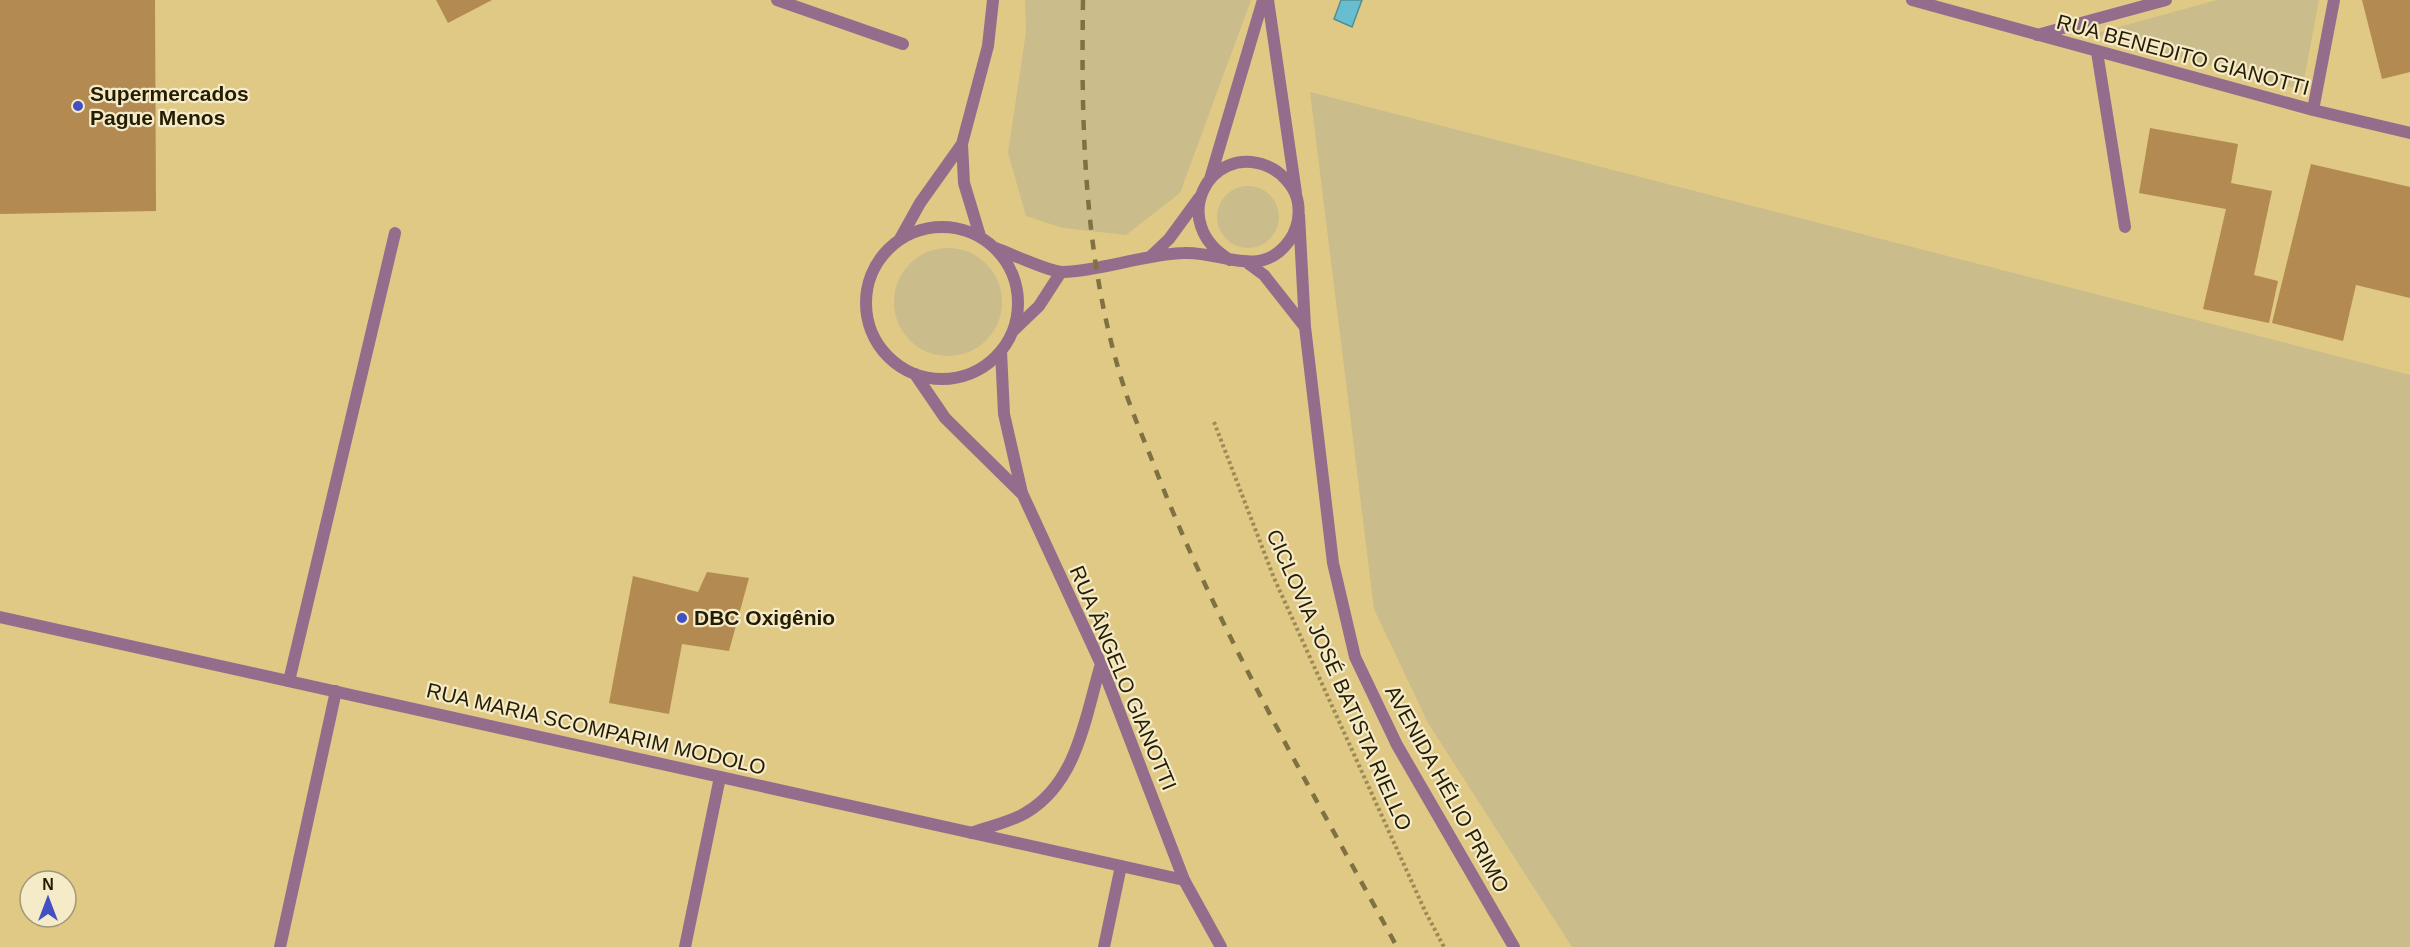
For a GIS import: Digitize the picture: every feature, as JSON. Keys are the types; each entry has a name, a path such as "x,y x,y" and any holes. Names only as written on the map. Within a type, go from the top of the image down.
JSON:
{"street":[{"path":"777,0 903,44"},
{"path":"980,237 964,183 962,144 988,46 993,0"},
{"path":"1150,257 1169,239 1210,179 1263,0"},
{"path":"1249,264 1268,260 1284,249 1295,234 1299,215 1268,0"},
{"name":"RUA BENEDITO GIANOTTI","path":"1912,0 2313,110 2410,133"},
{"path":"2036,35 2166,0"},
{"path":"2313,110 2334,0"},
{"path":"2097,52 2125,227"},
{"path":"962,144 920,203 900,239 881,257 873,272 866,304 870,329 883,351 893,363 915,374 947,379 967,374 985,365 1000,351 1012,332 1039,306 1061,272"},
{"path":"1210,179 1222,169 1237,164 1268,166 1291,186 1298,200"},
{"path":"1200,195 1198,224 1205,240 1216,252 1230,260"},
{"name":"AVENIDA HÉLIO PRIMO","path":"1299,215 1305,327 1333,563 1355,657 1396,745 1514,947"},
{"path":"900,239 919,230 940,226 961,229 980,237 995,248 1009,266 1017,287 1018,309 1012,332"},
{"path":"289,681 395,233"},
{"path":"995,248 1061,272 1186,252 1249,264 1264,274 1305,327"},
{"name":"RUA ÂNGELO GIANOTTI","path":"1000,351 1004,414 1022,493 1101,664 1184,880 1221,947"},
{"name":"RUA ÂNGELO GIANOTTI","path":"915,374 945,418 1022,493"},
{"name":"RUA MARIA SCOMPARIM MODOLO","path":"0,619 336,691 1184,880"},
{"path":"971,833 1027,812 1059,785 1073,760 1101,664"},
{"path":"280,947 336,691"},
{"path":"685,947 720,777"},
{"path":"1104,947 1121,866"}],"path":[{"name":"CICLOVIA JOSÉ BATISTA RIELLO","path":"1214,422 1274,578 1425,911 1444,947"}],"shaded area":[{"path":"1025,0 1251,0 1180,193 1126,235 1063,228 1026,216 1008,153 1026,32"},
{"path":"2217,0 2319,0 2302,90 2093,34"},
{"path":"1310,92 2410,375 2410,947 1572,947 1428,723 1374,609"},
{"path":"1248,186 1265,191 1270,195 1274,200 1279,217 1274,234 1270,239 1265,243 1248,248 1231,243 1226,239 1222,234 1217,217 1222,200 1226,195 1231,191"},
{"path":"948,248 969,252 986,264 998,281 1002,302 998,323 986,340 969,352 948,356 927,352 910,340 898,323 894,302 898,281 910,264 927,252"}],"water":[{"path":"1341,0 1362,0 1352,27 1334,19"}],"building":[{"name":"Supermercados Pague Menos","path":"0,0 155,0 156,211 0,214"},
{"path":"436,0 492,0 448,23"},
{"path":"2362,0 2410,0 2410,72 2382,79"},
{"path":"2150,128 2238,144 2231,183 2272,191 2254,275 2278,281 2269,323 2203,309 2226,209 2139,193"},
{"path":"2311,164 2410,187 2410,298 2356,285 2343,341 2272,323"},
{"name":"DBC Oxigênio","path":"707,572 749,578 729,651 682,644 669,714 609,703 633,576 698,592"}],"railway":[{"path":"1083,0 1084,145 1093,242 1110,337 1126,394 1178,523 1235,647 1397,947"}],"place":[{"name":"Supermercados Pague Menos","path":"78,106"},
{"name":"DBC Oxigênio","path":"682,618"}]}
